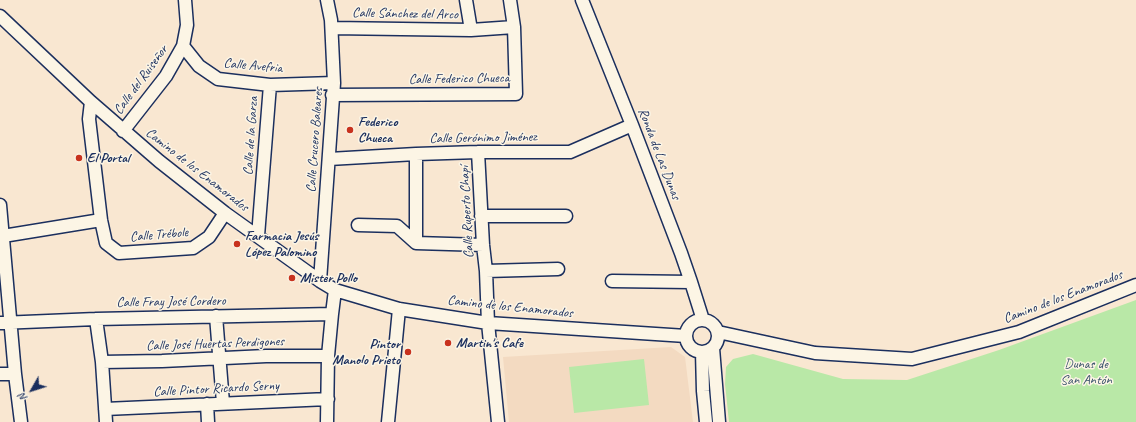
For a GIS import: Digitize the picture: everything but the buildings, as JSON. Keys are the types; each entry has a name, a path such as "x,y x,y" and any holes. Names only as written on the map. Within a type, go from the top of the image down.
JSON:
{"street":[{"name":"Calle del Ruiseñor","path":"123,131 166,76 183,46 187,24 185,0"},
{"name":"Calle Crucero Baleares","path":"320,282 333,89 332,28 328,0"},
{"name":"Calle Sánchez del Arco","path":"332,28 471,30 466,0"},
{"name":"Calle Federico Chueca","path":"333,89 516,94 514,26 510,0"},
{"name":"Ronda de Las Dunas","path":"582,0 692,282 703,320"},
{"name":"Camino de los Enamorados","path":"0,16 123,131 225,213 320,282 335,290 399,309 488,324 686,336"},
{"path":"471,30 514,26"},
{"name":"Calle Avefria","path":"183,46 199,66 218,79 270,85 333,89"},
{"name":"Calle de la Garza","path":"258,236 270,85"},
{"name":"Calle Trébole","path":"91,102 89,120 101,220 106,243 118,253 193,248 209,237 225,213"},
{"name":"Calle Gerónimo Jiménez","path":"329,159 478,152 570,152 632,125"},
{"name":"Calle Ruperto Chapí","path":"478,152 488,324 498,422"},
{"path":"416,154 416,243"},
{"path":"0,212 3,236 6,323 15,374 21,422"},
{"path":"481,216 566,216"},
{"path":"3,236 101,220"},
{"path":"358,225 397,226 416,243 483,245"},
{"path":"486,271 558,268"},
{"path":"612,281 692,282"},
{"name":"Camino de los Enamorados","path":"718,332 815,353 912,359 1019,332 1136,285"},
{"path":"327,422 328,356 335,290"},
{"path":"388,422 399,309"},
{"name":"Calle Fray José Cordero","path":"6,323 96,319 332,314"},
{"path":"216,316 223,403"},
{"path":"96,319 102,362 106,422"},
{"path":"706,422 703,391 708,350 717,341 718,332 712,324 703,320 693,323 687,331 686,336 689,345 693,349 708,350"},
{"path":"708,350 719,422"},
{"name":"Calle José Huertas Perdigones","path":"102,362 266,356 328,356"},
{"path":"0,374 15,374"},
{"name":"Calle Pintor Ricardo Serny","path":"105,409 328,399"},
{"path":"207,404 208,422"}],"shaded area":[{"path":"671,347 685,357 693,422 509,422 503,357"}],"green space":[{"name":"Dunas de San Antón","path":"1136,300 1136,422 729,422 725,384 726,367 733,359 753,354 843,379 907,380 999,350"},
{"path":"644,359 649,405 574,413 569,367"}],"place":[{"name":"Federico Chueca","path":"350,130"},
{"name":"El Portal","path":"79,158"},
{"name":"Farmacia Jesús López Palomino","path":"237,244"},
{"name":"Mister Pollo","path":"292,278"},
{"name":"Martin's Cafe","path":"448,343"},
{"name":"Pintor Manolo Prieto","path":"408,352"}]}
